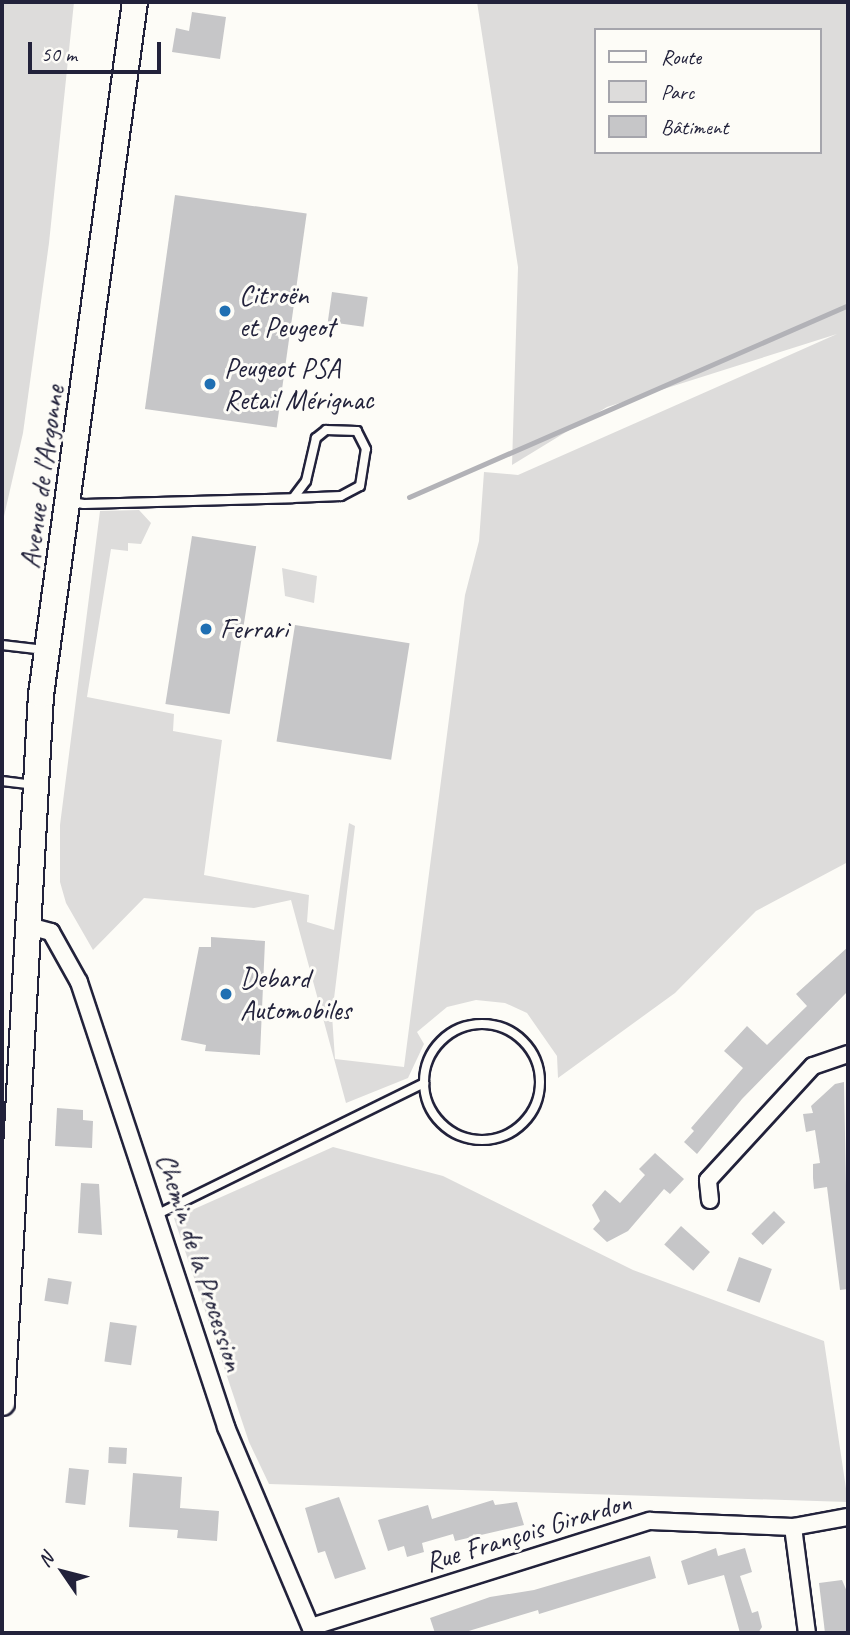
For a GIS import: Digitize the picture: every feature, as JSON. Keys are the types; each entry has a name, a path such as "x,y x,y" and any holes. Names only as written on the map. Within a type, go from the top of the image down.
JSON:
{"main road":[{"path":"128,2 128,59"},
{"name":"Avenue de l'Argonne","path":"2,1403 34,785 48,650 135,2"},
{"name":"Avenue de l'Argonne","path":"123,105 145,2"}],"street":[{"name":"Chemin de la Procession","path":"25,926 51,932 79,982 226,1427 312,1630"},
{"path":"710,1200 708,1180 813,1066 848,1054"},
{"name":"Rue François Girardon","path":"312,1630 650,1521 793,1527 848,1517"},
{"path":"793,1527 807,1633"}],"lane":[{"path":"68,502 293,498 341,496 360,486 366,449 356,430 326,430 316,438 306,481 293,498"},
{"path":"2,645 48,650"},
{"path":"2,781 34,785"},
{"path":"482,1024 500,1027 523,1042 538,1065 540,1083 526,1120 492,1140 472,1140 438,1120 424,1083 426,1065 441,1042 464,1027 482,1024"},
{"path":"156,1215 424,1083"}],"green space":[{"path":"2,2 74,2 49,243 23,433 2,525"},
{"path":"477,2 848,2 848,862 756,911 675,993 558,1078 557,1056 527,1013 505,1003 476,1000 447,1007 417,1032 424,1044 408,1078 346,1103 291,900 254,908 144,898 93,950 66,903 60,882 60,825 100,511 139,510 151,523 141,544 128,543 128,551 111,549 87,697 174,714 173,731 222,740 204,875 309,895 307,922 334,930 349,823 355,826 332,1015 335,1059 404,1067 465,595 479,541 484,472 518,475 837,334 607,407 512,465 518,267"},
{"path":"282,568 317,576 314,603 285,596"},
{"path":"333,1147 443,1176 633,1270 824,1341 848,1502 269,1484 249,1442 174,1218"}],"building":[{"path":"192,12 226,17 220,59 172,52 176,28 189,31"},
{"name":"Citroën et Peugeot","path":"175,195 307,214 277,427 145,409"},
{"path":"332,292 368,297 363,327 328,322"},
{"name":"Ferrari","path":"192,536 256,546 230,714 165,704"},
{"path":"295,625 410,643 391,760 277,742"},
{"name":"Debard Automobiles","path":"211,937 265,941 260,1055 205,1051 206,1045 181,1040 199,947 211,947"},
{"path":"848,947 848,991 742,1099 697,1154 684,1142 694,1131 691,1128 743,1068 724,1051 747,1026 767,1045 807,1006 796,994"},
{"path":"844,1082 848,1289 840,1290 827,1187 814,1189 813,1164 820,1163 815,1130 806,1132 803,1114 813,1113 811,1106 835,1084"},
{"path":"57,1108 83,1110 83,1120 93,1121 92,1148 55,1146"},
{"path":"655,1153 684,1179 670,1194 664,1189 628,1231 607,1242 593,1229 600,1221 592,1205 605,1190 620,1203 645,1175 639,1169"},
{"path":"81,1183 99,1184 102,1235 78,1233"},
{"path":"774,1211 785,1222 763,1245 751,1234"},
{"path":"681,1226 710,1252 693,1271 664,1245"},
{"path":"739,1257 772,1269 760,1303 727,1291"},
{"path":"48,1278 72,1282 68,1304 44,1301"},
{"path":"110,1322 137,1326 131,1365 104,1362"},
{"path":"109,1447 127,1448 126,1464 108,1463"},
{"path":"69,1468 89,1470 85,1505 65,1503"},
{"path":"133,1473 182,1477 180,1508 219,1511 217,1541 177,1538 178,1530 129,1527"},
{"path":"339,1497 366,1569 335,1579 325,1551 318,1553 305,1508"},
{"path":"493,1500 495,1505 517,1502 524,1525 455,1541 453,1534 422,1543 424,1552 407,1557 404,1546 388,1551 378,1520 428,1505 432,1519"},
{"path":"716,1548 718,1556 745,1548 752,1572 740,1576 752,1613 758,1611 762,1627 758,1633 740,1633 724,1575 688,1585 681,1561"},
{"path":"650,1556 656,1578 539,1614 538,1610 462,1633 435,1633 430,1618 490,1597 534,1590"},
{"path":"842,1580 848,1594 848,1633 825,1633 819,1583"}],"waterway":[{"path":"409,497 848,305"}],"place":[{"name":"Citroën et Peugeot","path":"225,311"},
{"name":"Peugeot PSA Retail Mérignac","path":"210,384"},
{"name":"Ferrari","path":"206,629"},
{"name":"Debard Automobiles","path":"226,994"}]}
